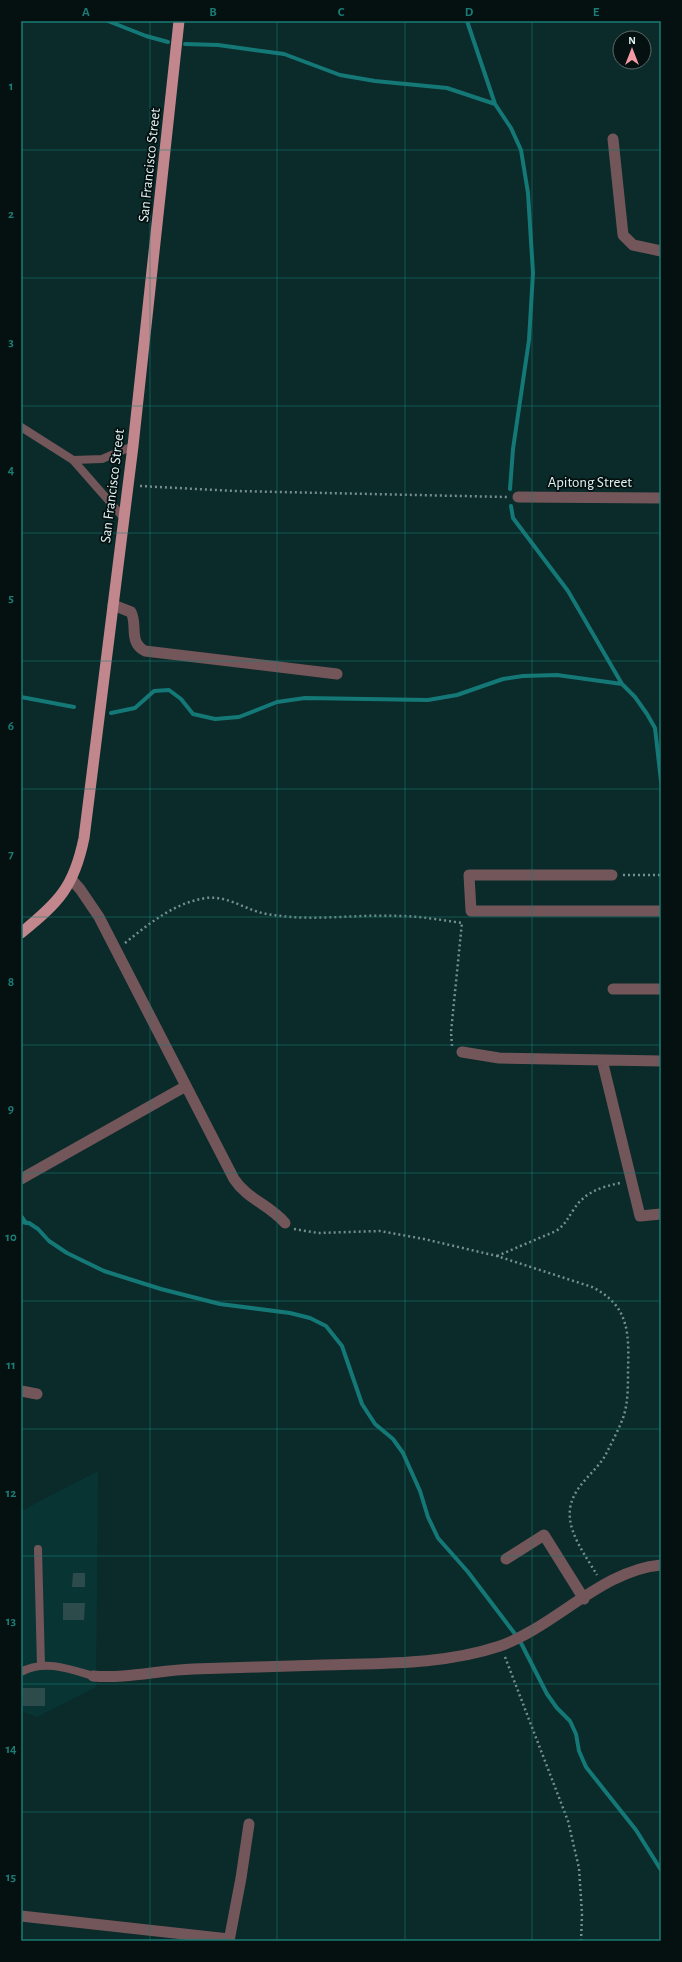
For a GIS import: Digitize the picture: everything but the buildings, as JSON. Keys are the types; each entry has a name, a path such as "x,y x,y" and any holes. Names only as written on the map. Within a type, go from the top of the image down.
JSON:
{"main road":[{"name":"San Francisco Street","path":"21,933 59,900 72,879 79,862 84,838 133,446 179,21"}],"street":[{"path":"613,139 623,235 634,245 661,251"},
{"name":"Apitong Street","path":"518,497 661,498"},
{"path":"113,605 131,612 134,622 135,642 139,648 144,651 337,674"},
{"path":"612,875 469,875 471,911 661,911"},
{"path":"72,879 89,901 116,950 240,1189 272,1210 285,1223"},
{"path":"613,989 661,989"},
{"path":"462,1052 499,1058 661,1061"},
{"path":"602,1060 640,1216 661,1214"},
{"path":"21,1179 186,1086"},
{"path":"21,1391 37,1394"},
{"path":"506,1559 544,1535 584,1599"},
{"path":"93,1676 118,1676 181,1670 422,1661 459,1656 500,1645 530,1632 603,1586 625,1574 646,1567 661,1565"},
{"path":"21,1916 229,1940 249,1824"}],"lane":[{"path":"21,427 73,460 123,518"},
{"path":"73,460 102,459 133,446"},
{"path":"38,1549 41,1666"},
{"path":"21,1672 41,1666 66,1667 93,1676"}],"path":[{"path":"128,486 235,491 518,497"},
{"path":"612,875 661,874"},
{"path":"116,950 165,912 180,905 207,898 224,899 261,913 278,916 299,918 398,916 462,923 451,1041 453,1048 462,1052"},
{"path":"497,1256 563,1226 577,1204 587,1194 598,1189 632,1180"},
{"path":"285,1223 304,1232 380,1232 497,1256 592,1288 605,1294 615,1303 623,1316 629,1346 628,1390 623,1416 604,1458 574,1495 570,1508 570,1519 573,1532 603,1586"},
{"path":"500,1645 568,1821 579,1868 582,1914 581,1941"}],"shaded area":[{"path":"98,1471 96,1687 37,1717 21,1711 21,1511"}],"waterway":[{"path":"108,21 146,36 168,42"},
{"path":"467,21 495,104 511,128 521,150 528,193 533,273 529,340 513,449 510,489"},
{"path":"185,44 218,45 284,54 340,75 375,81 447,88 495,104"},
{"path":"511,506 513,518 568,591 622,684 635,697 655,728 661,781"},
{"path":"111,713 135,708 154,691 169,690 181,699 193,714 215,719 239,717 277,702 305,698 428,700 457,695 503,679 523,676 557,675 622,684"},
{"path":"21,697 74,707"},
{"path":"21,1216 26,1223"},
{"path":"21,1222 29,1223 38,1229 49,1241 67,1253 104,1271 161,1289 220,1304 290,1313 310,1318 326,1326 342,1346 362,1404 375,1424 393,1439 403,1453 420,1491 428,1517 438,1538 468,1572 515,1634"},
{"path":"521,1643 547,1694 557,1708 570,1721 576,1734 579,1751 586,1767 636,1830 661,1870"}]}
